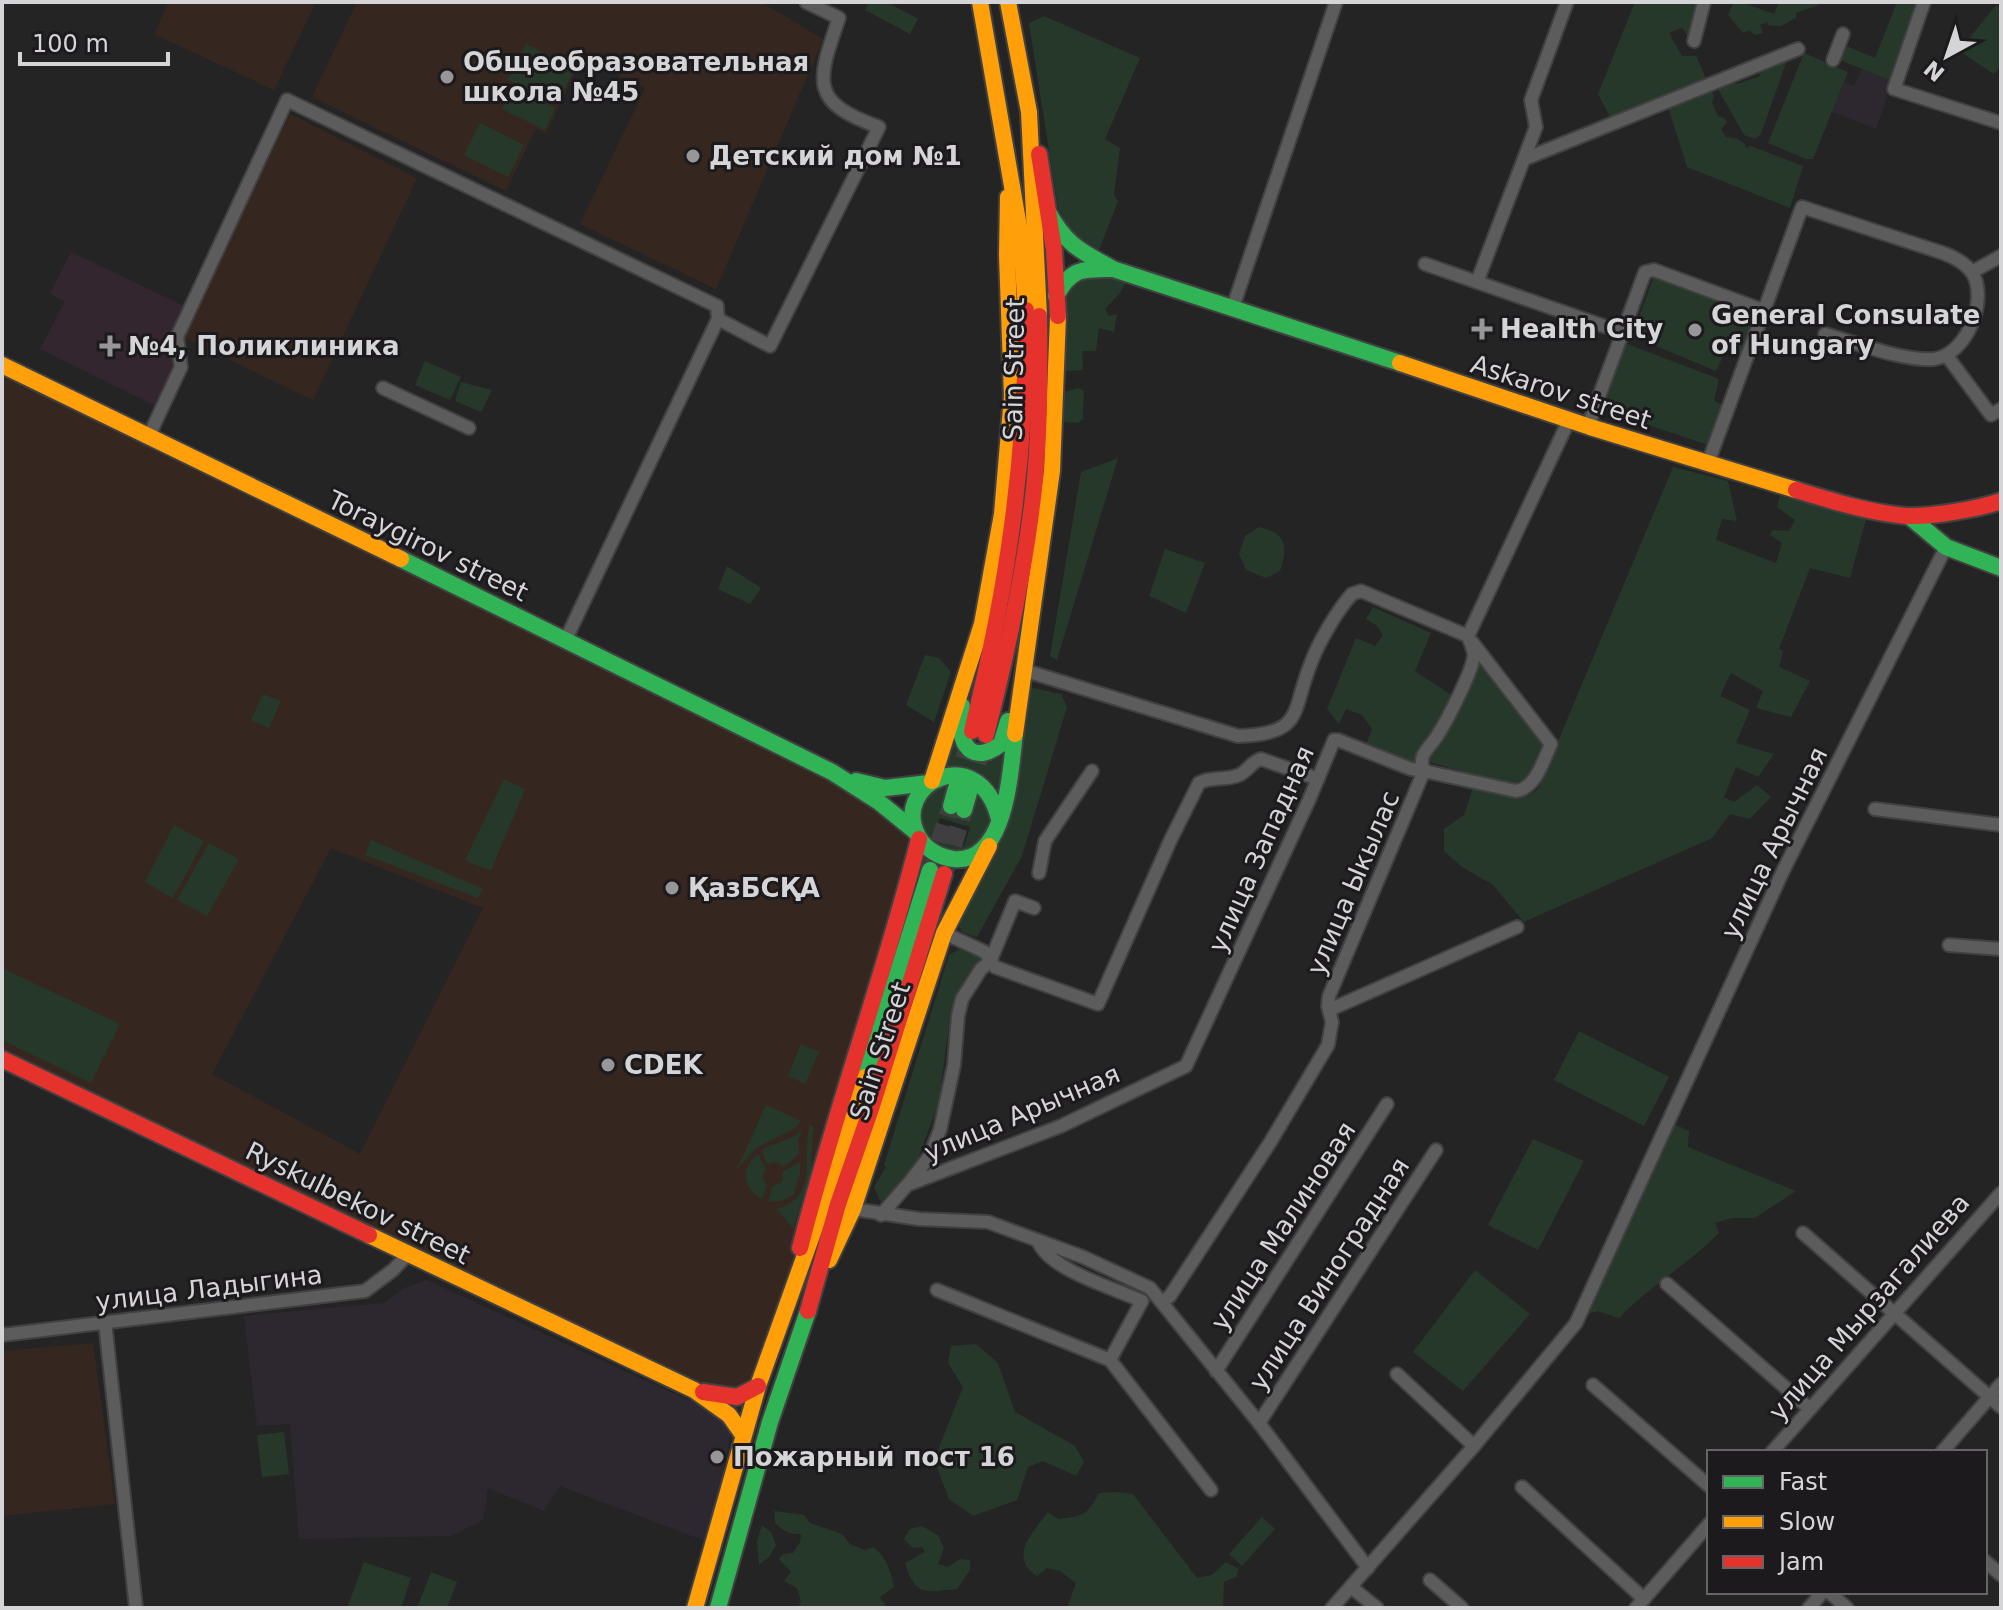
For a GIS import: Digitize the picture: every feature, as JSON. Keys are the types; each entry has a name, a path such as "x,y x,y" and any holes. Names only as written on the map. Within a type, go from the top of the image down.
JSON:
{"street":[{"path":"718,319 770,346 879,127 836,107 826,95 823,79 839,18 806,2"},
{"name":"Sain Street","path":"980,2 1017,204 1024,273 1026,376 1023,453 1011,555 979,733 1011,636 1030,525 1039,420 1041,347 1029,112 1008,2"},
{"path":"1233,307 1336,2"},
{"path":"1477,282 1527,158 1536,127 1531,100 1567,2"},
{"path":"1694,41 1704,2"},
{"path":"1924,2 1894,89 2001,123"},
{"path":"1833,60 1843,34"},
{"path":"1527,158 1798,49"},
{"path":"148,438 181,367 177,337 287,100 717,306 718,319 566,639"},
{"path":"968,669 959,730 966,746 987,752 1001,744 1023,670 1046,525 1054,437 1054,252 1039,149 1029,112"},
{"path":"917,835 913,818 915,804 931,782 968,669 989,593 1001,523 1012,367 1007,262 1008,167"},
{"path":"1708,463 1802,207 1943,253 1964,263 1972,272 1976,293 1971,326 1963,341 1947,356 1918,359 1825,334"},
{"path":"1047,210 1061,235 1076,248 1113,269"},
{"path":"1972,272 2001,256"},
{"path":"1425,264 1621,332"},
{"path":"1056,297 1063,281 1075,271 1113,269"},
{"name":"Askarov street","path":"1113,269 1569,420 1836,502 1909,516 1983,507 2001,501"},
{"path":"1588,426 1645,272 1654,270 1765,311"},
{"path":"1947,356 1991,415 2001,409"},
{"name":"Toraygirov street","path":"2,365 832,772"},
{"path":"383,388 469,428"},
{"path":"1468,636 1569,420"},
{"path":"1909,516 1946,547 2001,568"},
{"name":"улица Арычная","path":"1332,1608 1474,1446 1576,1323 1783,871 1946,547"},
{"path":"1023,670 1238,736 1267,735 1284,726 1297,711 1311,662 1352,594 1361,591 1468,636 1474,651 1472,662 1435,739 1422,754 1420,761 1424,771"},
{"name":"улица Ыкылас","path":"1162,1302 1170,1296 1271,1141 1320,1059 1331,1033 1329,996 1424,771 1516,791 1531,785 1551,744 1468,636"},
{"name":"Sain Street","path":"816,1286 853,1209 944,933 997,826 1009,771 1023,670"},
{"name":"улица Западная","path":"1188,1063 1334,740 1424,771"},
{"path":"944,933 985,952 995,967 1098,1004 1199,783 1240,775 1253,762 1261,759 1318,779"},
{"path":"1039,873 1045,841 1092,771"},
{"path":"832,772 885,788 931,782 953,774 973,778 993,796 997,826 982,851 961,859 942,857 933,853 879,802 832,772"},
{"path":"957,808 964,787"},
{"path":"1875,809 2001,825"},
{"name":"Sain Street","path":"789,1297 821,1168 904,905 917,835"},
{"name":"Sain Street","path":"696,1606 758,1386 937,872 872,1106 770,1422 720,1608"},
{"path":"907,1185 929,1157 940,1130 954,1065 962,999 981,969 990,962 1015,901 1034,908"},
{"path":"1329,1010 1517,927"},
{"path":"1949,945 2001,949"},
{"name":"Ryskulbekov street","path":"2,1059 694,1390"},
{"name":"улица Арычная","path":"881,1215 907,1185 1061,1126 1188,1063"},
{"name":"улица Малиновая","path":"1216,1371 1387,1104"},
{"name":"улица Виноградная","path":"1259,1423 1436,1150"},
{"name":"улица Мырзагалиева","path":"1774,1450 2001,1193"},
{"path":"853,1209 881,1215 988,1222 1140,1282 1162,1302 1259,1423 1368,1568"},
{"path":"1803,1233 2001,1407"},
{"path":"1038,1241 1042,1251 1057,1264 1142,1301 1110,1360"},
{"name":"улица Ладыгина","path":"2,1335 365,1291 408,1254"},
{"path":"1667,1284 1810,1409"},
{"path":"937,1290 1110,1360 1211,1490"},
{"path":"105,1322 136,1608"},
{"path":"1397,1374 1474,1446"},
{"path":"1944,1450 2001,1384"},
{"path":"1593,1385 1707,1484"},
{"path":"694,1390 737,1397 758,1386"},
{"path":"694,1390 729,1415 743,1435"},
{"path":"1522,1487 1640,1604 1707,1526"},
{"path":"1430,1580 1462,1608"},
{"path":"1351,1587 1377,1608"},
{"path":"1831,1594 1847,1608"}],"shaded area":[{"path":"169,2 316,2 274,90 154,34"},
{"path":"357,2 761,2 823,39 716,289 580,224 645,88 582,58 546,133 536,128 506,191 312,97"},
{"path":"1862,69 1892,81 1876,129 1832,112 1844,82 1854,86"},
{"path":"290,114 417,178 313,400 182,337"},
{"path":"71,252 184,306 170,335 177,365 156,406 40,349 65,302 50,294"},
{"name":"ҚазБСҚА","path":"2,366 832,772 919,839 749,1414 2,1059","holes":["331,848 483,908 360,1154 212,1074"]},
{"path":"427,1280 714,1412 731,1433 708,1542 560,1486 544,1511 488,1488 483,1520 451,1536 299,1539 290,1424 257,1426 244,1316 384,1303 404,1288"},
{"path":"93,1343 115,1504 2,1516 2,1351"}],"green space":[{"path":"869,2 887,2 918,19 910,34 865,10"},
{"path":"1635,2 1702,2 1691,40 1682,28 1669,33 1682,56 1696,56 1705,76 1703,80 1610,117 1598,94"},
{"path":"1734,2 1774,14 1779,2 1818,2 1819,5 1796,13 1796,18 1781,26 1768,25 1767,22 1760,25 1763,33 1755,35 1749,30 1743,33 1728,15"},
{"path":"1897,2 1921,2 1892,81 1840,60 1846,46 1875,58"},
{"path":"1996,5 2001,9 2001,70 1999,68 1994,74 1959,51"},
{"path":"1044,16 1140,58 1105,139 1120,148 1114,194 1118,201 1099,250 1071,232 1058,208 1029,23"},
{"path":"526,44 575,68 557,104 508,80"},
{"path":"1804,53 1848,72 1813,159 1768,143"},
{"path":"1783,59 1786,63 1761,134 1755,139 1744,135 1718,89 1719,83 1733,78 1737,84 1760,76 1758,69"},
{"path":"513,87 555,108 545,130 502,109"},
{"path":"1711,90 1714,96 1712,103 1718,116 1727,123 1721,129 1726,137 1738,139 1746,145 1745,148 1751,146 1803,166 1790,208 1687,167 1668,107"},
{"path":"480,123 524,145 508,177 464,155"},
{"path":"1094,273 1128,278 1120,293 1105,309 1109,316 1117,314 1114,332 1099,328 1096,351 1082,351 1083,370 1066,371 1065,298 1074,280"},
{"path":"1654,276 1756,314 1741,355 1726,350 1716,371 1632,336"},
{"path":"1622,342 1719,379 1714,401 1726,406 1711,446 1598,408"},
{"path":"425,361 461,377 450,400 415,385"},
{"path":"461,382 492,390 481,412 455,401"},
{"path":"1078,388 1084,391 1083,419 1078,423 1063,422 1064,392"},
{"path":"1118,458 1057,660 1050,656 1081,472"},
{"path":"1673,467 1728,481 1737,521 1722,519 1716,540 1776,563 1782,543 1770,535 1772,530 1789,531 1795,520 1777,507 1780,496 1866,519 1850,578 1810,568 1779,649 1783,651 1779,667 1810,681 1791,717 1756,708 1763,691 1731,673 1720,696 1750,710 1736,743 1774,754 1758,777 1736,767 1724,797 1734,802 1757,785 1771,797 1750,819 1730,814 1712,838 1524,922 1492,884 1462,867 1444,851 1444,829 1464,815 1473,788 1528,796 1538,789"},
{"path":"1259,527 1280,537 1284,548 1280,571 1266,578 1246,570 1239,554 1245,536"},
{"path":"1165,549 1205,563 1186,613 1149,596"},
{"path":"727,566 761,588 750,604 718,589"},
{"path":"1373,607 1431,633 1415,671 1453,696 1477,661 1542,744 1529,778 1510,785 1426,761 1413,766 1366,745 1372,729 1362,715 1346,709 1339,724 1327,709 1356,638 1375,646 1383,635 1377,626 1366,619"},
{"path":"925,655 939,658 951,672 934,722 906,705"},
{"path":"1028,687 1061,694 1067,707 1022,856 977,937 962,932 957,922 1002,838 1013,809"},
{"path":"263,694 281,701 269,728 251,720"},
{"path":"950,740 963,753 975,759 1007,755 999,792 988,778 972,768 955,766 938,772"},
{"path":"504,779 525,789 491,871 465,860"},
{"path":"943,783 982,792 992,815 990,830 983,841 958,851 932,843 924,833 921,812 927,797","holes":["940,818 970,827 964,846 934,837"]},
{"path":"174,825 204,841 173,898 145,882"},
{"path":"371,840 483,889 478,898 365,855"},
{"path":"209,843 239,859 207,916 177,900"},
{"path":"959,949 981,958 950,1018 939,1102 915,1167 881,1202 874,1187 886,1167 884,1165 949,955"},
{"path":"2,968 120,1024 91,1083 2,1040"},
{"path":"1579,1031 1669,1077 1644,1126 1554,1080"},
{"path":"801,1044 819,1052 805,1084 788,1076"},
{"path":"766,1105 801,1121 795,1128 755,1149 737,1169"},
{"path":"1674,1124 1689,1131 1688,1147 1796,1191 1755,1218 1732,1218 1715,1223 1719,1233 1619,1318 1598,1311 1583,1315"},
{"path":"810,1125 813,1126 811,1173 793,1228 777,1209 799,1195 804,1185"},
{"path":"802,1129 798,1141 799,1154 783,1167 776,1162 767,1164 761,1150 795,1136"},
{"path":"1533,1139 1584,1161 1538,1250 1488,1225"},
{"path":"758,1154 766,1169 762,1176 767,1186 762,1199 751,1190 746,1178 748,1165"},
{"path":"800,1162 800,1174 793,1195 781,1201 768,1202 772,1187 782,1182 783,1172"},
{"path":"1475,1270 1530,1314 1463,1391 1413,1352"},
{"path":"976,1344 998,1363 1015,1412 1075,1446 1084,1462 1076,1476 1043,1461 1028,1467 1017,1500 973,1516 949,1499 934,1460 963,1387 948,1363 951,1346"},
{"path":"284,1432 289,1474 262,1477 257,1435"},
{"path":"1099,1493 1133,1494 1197,1578 1212,1575 1226,1562 1239,1569 1236,1577 1224,1582 1223,1608 1067,1608 1076,1583 1060,1571 1047,1568 1037,1576 1028,1569 1024,1561 1026,1545 1048,1512 1058,1519 1079,1516 1087,1511"},
{"path":"774,1511 804,1515 810,1523 842,1534 850,1544 865,1550 873,1547 878,1551 887,1564 894,1587 880,1597 887,1608 798,1608 801,1601 797,1588 784,1581 791,1572 779,1559 783,1554 793,1553 801,1534 790,1533 778,1526"},
{"path":"1262,1517 1275,1529 1242,1566 1229,1554"},
{"path":"762,1525 771,1532 776,1545 770,1556 759,1565 757,1541"},
{"path":"922,1526 938,1535 944,1548 938,1564 948,1567 960,1559 970,1560 970,1570 957,1589 924,1590 909,1575 905,1563 925,1552 922,1547 913,1548 904,1539 910,1529"},
{"path":"364,1562 411,1578 401,1608 347,1608"},
{"path":"431,1572 457,1582 447,1608 417,1608"}],"tunnel":[{"path":"957,785 971,734"},
{"path":"970,789 985,738"},
{"path":"931,868 951,806"},
{"path":"945,871 964,810"}],"traffic: fast":[{"path":"1047,210 1074,246 1113,269 1400,363"},
{"path":"1056,296 1067,280 1078,272 1111,269"},
{"path":"1909,516 1946,547 2001,568"},
{"path":"401,559 832,772 879,802 916,832"},
{"path":"962,706 962,738 972,751 989,751 1001,744 1008,721"},
{"path":"999,819 989,795 974,781 957,776 940,778 926,787 916,800 913,817 918,836 933,852 953,859 971,857 985,847 995,832 1002,813 1015,734"},
{"path":"856,781 885,788 929,783"},
{"path":"951,806 957,785"},
{"path":"964,810 970,789"},
{"path":"865,1077 930,870"},
{"path":"718,1608 770,1422 808,1311"}],"traffic: slow":[{"path":"980,2 1021,238 1026,310"},
{"path":"1008,2 1029,112 1039,316"},
{"path":"932,781 982,624 1002,514 1012,396 1008,197"},
{"path":"1015,734 1052,471 1058,316"},
{"path":"1400,363 1590,427 1796,490"},
{"path":"2,365 401,559"},
{"path":"829,1260 853,1209 944,933 989,846"},
{"path":"695,1608 758,1386 843,1149 865,1077"},
{"path":"369,1235 694,1390 729,1415 743,1435"}],"traffic: jam":[{"path":"1039,154 1054,250 1058,316"},
{"path":"972,731 1005,574 1019,470 1026,310"},
{"path":"986,735 1014,612 1030,519 1038,424 1039,316"},
{"path":"1796,490 1865,509 1907,516 1954,512 2001,501"},
{"path":"800,1248 919,839"},
{"path":"808,1311 838,1204 872,1106 944,874"},
{"path":"2,1059 369,1235"},
{"path":"703,1392 737,1397 758,1386"}],"place":[{"name":"Общеобразовательная школа №45","path":"447,77"},
{"name":"Детский дом №1","path":"693,156"},
{"name":"Health City","path":"1482,329"},
{"name":"General Consulate of Hungary","path":"1695,330"},
{"name":"№4, Поликлиника","path":"110,346"},
{"name":"ҚазБСҚА","path":"672,888"},
{"name":"CDEK","path":"608,1065"},
{"name":"Пожарный пост 16","path":"717,1457"}]}
